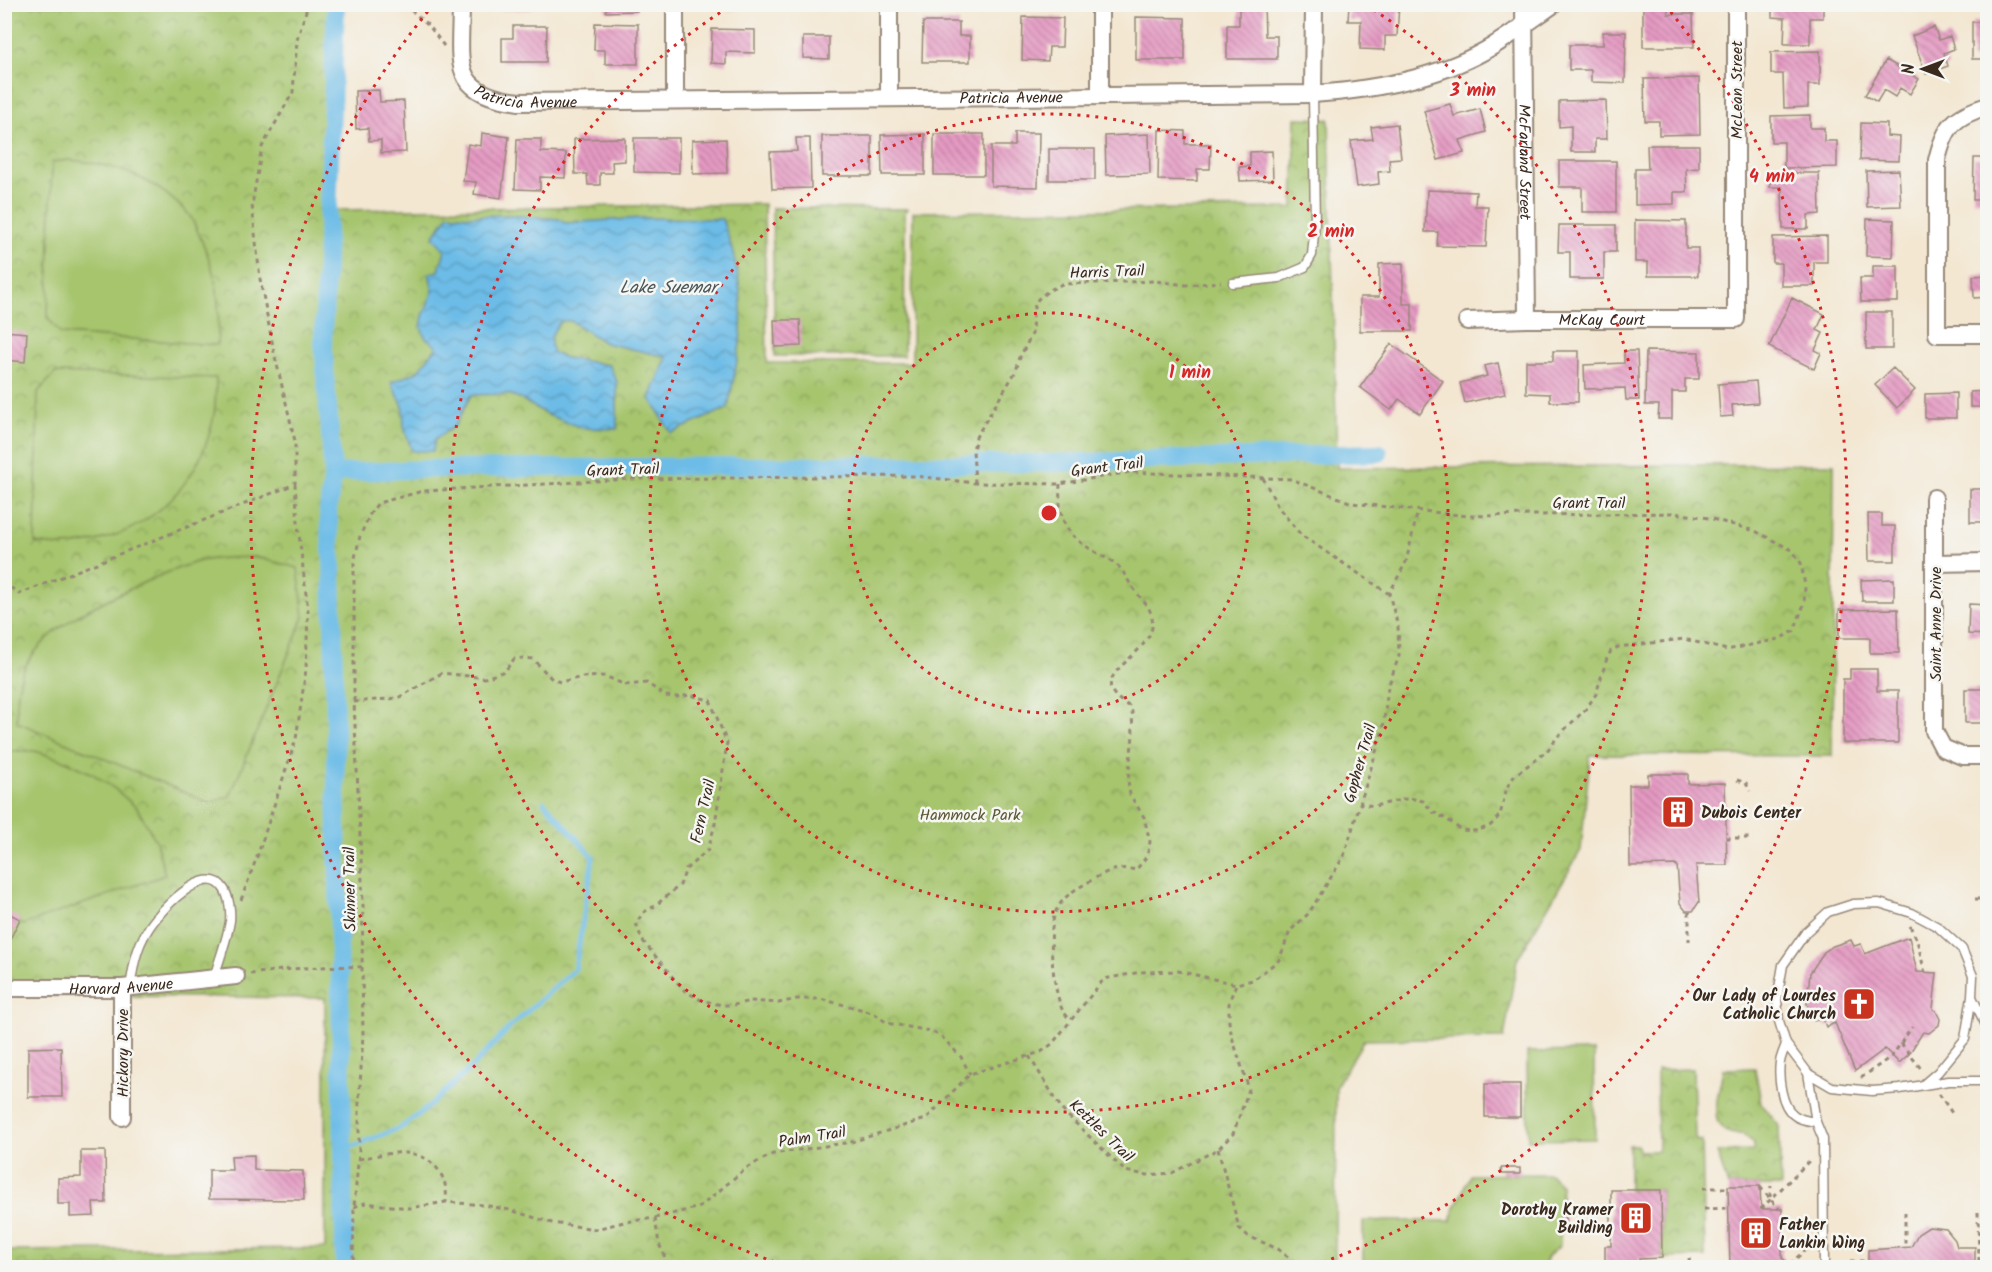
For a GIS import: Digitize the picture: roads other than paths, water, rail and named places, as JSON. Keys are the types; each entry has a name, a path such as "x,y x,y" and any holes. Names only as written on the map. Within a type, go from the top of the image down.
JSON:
{"street":[{"name":"Patricia Avenue","path":"461,4 461,69 468,83 481,93 497,99 519,102 1313,94 1361,90 1426,75 1492,47 1554,4"},
{"path":"675,4 675,100"},
{"path":"889,4 889,98"},
{"path":"1100,4 1100,96"},
{"path":"1313,94 1314,4"},
{"name":"McFarland Street","path":"1524,4 1527,319"},
{"name":"McLean Street","path":"1736,4 1736,319"},
{"path":"1988,106 1970,111 1954,121 1942,138 1937,160 1937,334 1988,334"},
{"name":"McKay Court","path":"1467,321 1736,319"},
{"name":"Saint Anne Drive","path":"1934,498 1934,731 1943,748 1962,756 1988,756"},
{"path":"1935,563 1988,562"},
{"name":"Harvard Avenue","path":"4,988 126,988 236,976"},
{"name":"Hickory Drive","path":"123,1117 126,988"}],"lane":[{"path":"1233,283 1279,278 1305,267 1312,255 1315,224 1313,94"},
{"path":"126,988 136,953 147,931 162,910 200,881 213,881 223,886 228,895 230,920 214,979"},
{"path":"1924,1084 1938,1072 1965,1039 1973,976 1962,949 1938,927 1912,913 1879,903 1853,904 1828,912 1806,932 1783,965 1778,1000 1779,1021 1786,1044 1808,1073 1832,1087 1872,1091 1948,1081 1988,1081"},
{"path":"1972,996 1988,1029"},
{"path":"1786,1044 1780,1061 1780,1079 1785,1102 1792,1114 1799,1119 1816,1122"},
{"path":"1808,1073 1816,1122 1823,1139 1824,1267"}],"water":[{"name":"Lake Suemar","path":"449,214 509,215 559,219 565,223 642,218 722,219 736,264 741,311 740,343 728,408 671,433 650,398 667,357 605,343 571,321 561,321 552,336 553,353 566,358 609,365 617,382 617,429 582,428 548,415 517,397 507,394 471,395 455,426 435,439 433,451 412,451 404,427 403,406 391,382 417,372 437,347 425,337 421,327 433,291 429,273 439,271 445,250 433,237"}],"waterway":[{"path":"336,4 323,342 333,473 328,511 332,561 344,1268"},
{"path":"333,473 426,469 1055,463 1379,453"},
{"path":"343,1150 402,1127 427,1108 475,1064 511,1026 575,969 593,857 544,802"}],"place":[{"name":"Dubois Center","path":"1678,812"},
{"name":"Our Lady of Lourdes Catholic Church","path":"1859,1004"},
{"name":"Dorothy Kramer Building","path":"1636,1218"},
{"name":"Father Lankin Wing","path":"1756,1233"}],"park label":[{"name":"Hammock Park","path":"970,814"}]}
